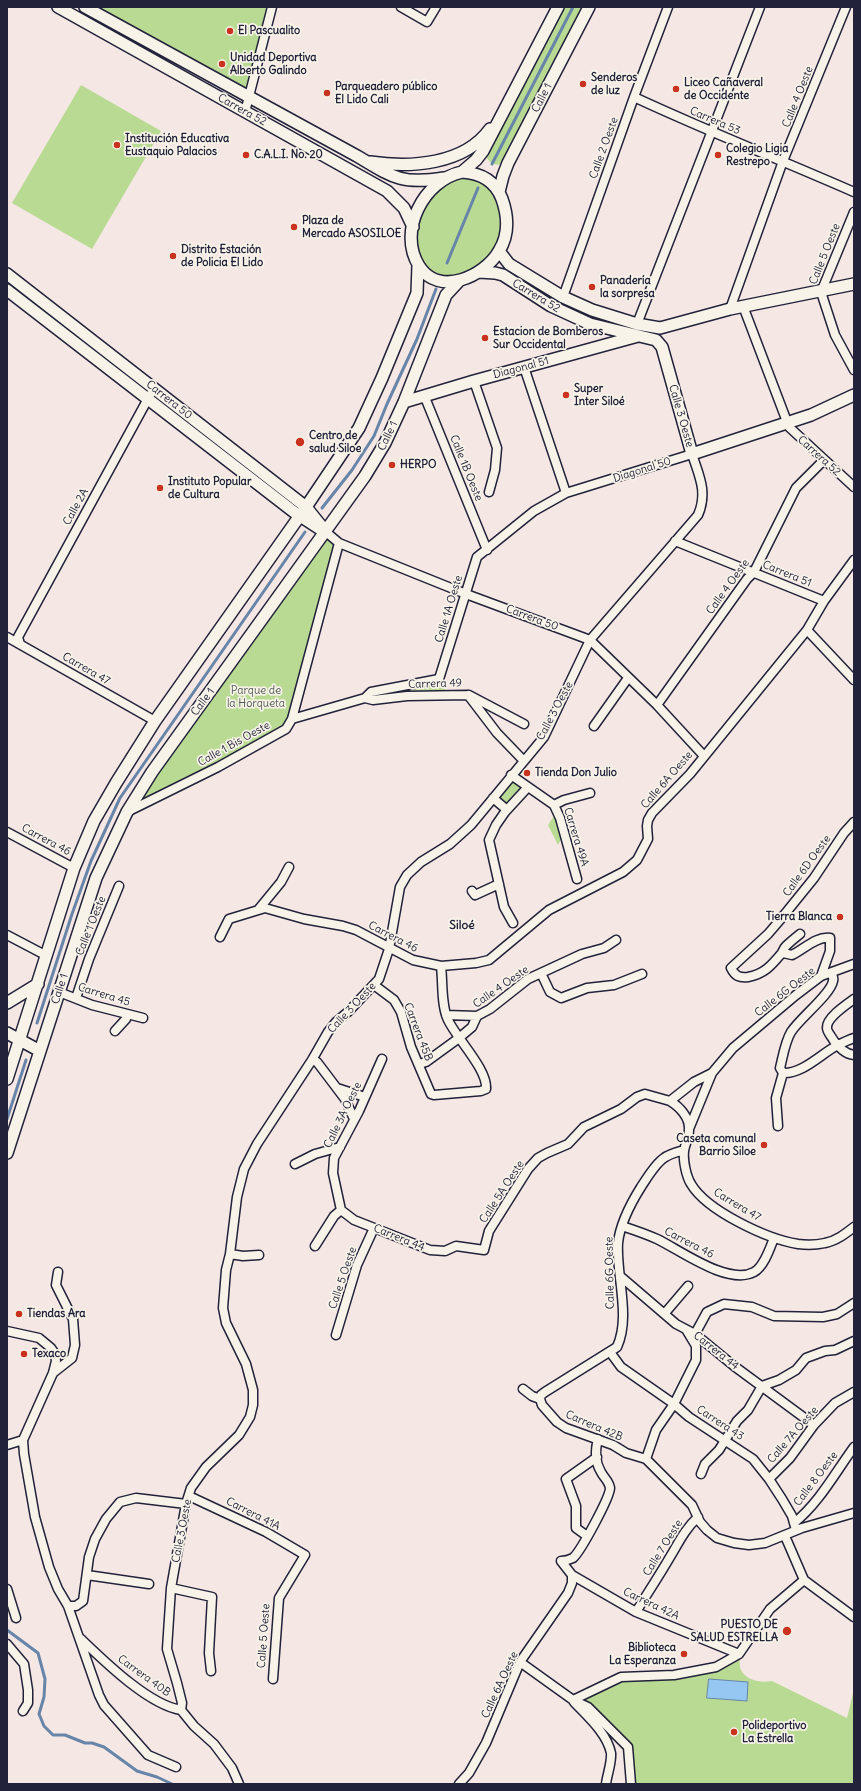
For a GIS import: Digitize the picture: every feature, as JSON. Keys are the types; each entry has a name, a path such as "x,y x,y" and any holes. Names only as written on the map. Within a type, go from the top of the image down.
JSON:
{"main road":[{"name":"Carrera 52","path":"58,7 387,191 404,208 412,227"},
{"name":"Carrera 52","path":"85,7 365,161 382,172 402,180 423,182 444,178"},
{"path":"462,172 483,176 492,183 499,192 506,214 507,227 499,251 491,263 479,272 459,281 444,282 436,280 423,272 418,265 412,246 412,227 416,213 429,191 444,178 462,172 476,160 483,151 558,7"},
{"name":"Calle 1","path":"499,192 508,163 589,7"},
{"path":"365,161 403,165 423,164 442,159 460,152 483,138 505,108"},
{"name":"Carrera 52","path":"499,251 509,264 563,297 592,310 637,324"},
{"name":"Calle 1","path":"7,1079 74,868 98,815 155,721 306,507 361,425 417,293 418,265"},
{"name":"Carrera 52","path":"479,272 495,272 503,275 551,306 590,324 639,336"},
{"name":"Carrera 50","path":"7,274 306,507 326,532"},
{"path":"523,288 531,277"},
{"name":"Calle 1","path":"7,1153 96,878 127,812 152,772 326,532 386,443 404,402 446,294 459,281"},
{"path":"637,324 660,328 743,306 821,292 854,284"},
{"name":"Carrera 50","path":"7,290 147,400 299,516 326,532"},
{"name":"Diagonal 51","path":"404,402 424,395 639,336"},
{"name":"Calle 3 Oeste","path":"639,336 656,340 662,347 692,454"},
{"name":"Diagonal 50","path":"692,454 811,415 854,395"},
{"path":"7,1003 38,984"},
{"path":"7,1033 40,1051"}],"street":[{"path":"245,112 272,7"},
{"path":"401,7 427,22 436,7"},
{"name":"Calle 2 Oeste","path":"563,297 634,97 668,7"},
{"path":"637,324 710,132 760,7"},
{"name":"Calle 4 Oeste","path":"730,309 783,161 846,7"},
{"name":"Carrera 53","path":"634,97 710,132 783,161 854,192"},
{"name":"Calle 5 Oeste","path":"854,212 821,292 835,335 854,370"},
{"path":"743,306 786,422"},
{"path":"524,367 566,494"},
{"path":"474,381 497,448 495,470 489,492"},
{"name":"Calle 2A","path":"14,639 153,388"},
{"name":"Calle 1B Oeste","path":"424,395 486,550"},
{"name":"Carrera 52","path":"786,422 794,433 854,487"},
{"name":"Diagonal 50","path":"486,550 534,511 566,494 692,454"},
{"name":"Calle 3 Oeste","path":"181,1710 182,1703 167,1649 171,1588 187,1500 191,1488 206,1467 239,1435 250,1417 253,1405 253,1390 246,1364 223,1316 225,1282 237,1197 244,1169 257,1144 312,1060 328,1032 336,1022 350,1011 379,979 389,949 400,887 407,875 421,862 450,844 471,825 523,760 544,737 590,640 698,515 703,504 703,493 692,454"},
{"name":"Calle 4 Oeste","path":"657,705 747,579 754,572 796,488 824,460"},
{"name":"Carrera 50","path":"326,532 339,543 466,594 590,640 657,705 704,756"},
{"name":"Carrera 51","path":"675,541 824,601"},
{"path":"292,719 339,543"},
{"name":"Calle 1A Oeste","path":"438,679 466,594 475,561 477,557 486,550"},
{"name":"Calle 6A Oeste","path":"441,966 476,963 489,960 549,910 623,872 637,860 648,839 647,826 648,820 652,813 690,774 807,630 824,601 854,560"},
{"path":"807,630 854,680"},
{"name":"Carrera 47","path":"14,639 155,721"},
{"path":"594,726 628,678"},
{"name":"Carrera 49","path":"292,719 365,698 371,692 438,679"},
{"path":"468,695 524,724"},
{"name":"Carrera 49","path":"365,698 373,700 406,696 468,695 497,733 523,760"},
{"name":"Calle 1 Bis Oeste","path":"127,812 218,767 286,728 292,719"},
{"name":"Carrera 49A","path":"512,775 554,805 560,818 577,879"},
{"path":"513,923 504,907 489,840 496,825 507,810 528,787"},
{"path":"554,805 564,800 590,793"},
{"path":"493,798 507,810"},
{"name":"Calle 6D Oeste","path":"783,953 766,971 757,975 738,977 730,968 768,934 780,920 814,878 844,833 854,822"},
{"name":"Carrera 46","path":"7,832 74,868"},
{"path":"258,910 281,882 289,867"},
{"path":"472,891 475,895 499,884"},
{"name":"Calle 1 Oeste","path":"76,998 89,959 119,886"},
{"name":"Carrera 46","path":"220,937 229,919 265,908 304,919 343,926 356,930 389,949 413,960 441,966"},
{"path":"800,934 784,947 783,953 792,955 808,944 824,937 830,938 830,952 821,976"},
{"path":"7,935 47,956"},
{"name":"Calle 4 Oeste","path":"419,1064 426,1062 460,1038 472,1027 477,1016 506,997 528,979 582,954 604,948 616,940"},
{"name":"Calle 6G Oeste","path":"540,1399 541,1395 545,1392 601,1355 610,1352 617,1347 621,1338 622,1288 618,1244 622,1226 636,1194 663,1158 684,1150 689,1129 712,1073 733,1048 796,995 821,976 854,964"},
{"path":"441,966 446,1015 460,1038"},
{"path":"541,973 550,992 554,996 561,998 587,988 614,985 642,974"},
{"path":"778,1126 776,1098 783,1073 780,1068 787,1041 795,1026 830,990 834,981 834,977 831,973"},
{"name":"Carrera 45B","path":"374,985 394,1000 401,1012 411,1047 432,1095 482,1092 486,1089 486,1085 479,1067 460,1038"},
{"name":"Carrera 45","path":"58,992 92,1005 143,1018"},
{"path":"854,998 827,1024 827,1029 844,1052 854,1055"},
{"path":"116,1031 127,1014"},
{"path":"446,1015 477,1016"},
{"path":"783,1073 791,1073 800,1069 838,1045 854,1038"},
{"name":"Calle 3A Oeste","path":"341,1210 332,1164 382,1059"},
{"path":"312,1060 317,1062 345,1099 354,1119"},
{"path":"689,1129 685,1116 670,1101 694,1082 712,1073"},
{"path":"337,1088 365,1097"},
{"name":"Calle 5A Oeste","path":"484,1250 489,1232 524,1175 538,1158 547,1152 568,1144 584,1127 621,1109 637,1097 645,1094 670,1101"},
{"path":"295,1164 315,1154 340,1147"},
{"name":"Carrera 47","path":"684,1150 684,1157 691,1183 698,1193 711,1204 744,1225 774,1238 798,1244 825,1243 835,1240 854,1227"},
{"path":"316,1246 334,1216 341,1210"},
{"name":"Carrera 44","path":"341,1210 354,1220 430,1250 445,1251 456,1246 484,1250"},
{"name":"Carrera 46","path":"622,1226 657,1239 703,1264 734,1275 746,1274 758,1269 774,1238"},
{"name":"Calle 5 Oeste","path":"336,1335 357,1266 374,1228"},
{"path":"230,1254 243,1256 258,1255"},
{"path":"53,1373 72,1358 75,1345 72,1319 56,1285 58,1272"},
{"name":"Carrera 44","path":"620,1276 687,1331 691,1331 696,1334 729,1362 814,1425"},
{"path":"665,1314 688,1286"},
{"path":"696,1334 707,1312 724,1304 752,1306 774,1316 823,1317 837,1314 854,1303"},
{"path":"7,1331 39,1338 55,1354 56,1361 53,1373 22,1440 7,1445"},
{"path":"687,1331 696,1346 696,1360 674,1404 656,1430 646,1459 667,1482 692,1505 707,1530 717,1538 734,1543 749,1545 765,1543 785,1536 795,1527 854,1513"},
{"path":"701,1474 705,1464 719,1450 737,1421 748,1410 762,1386 779,1380 796,1370 806,1358 825,1351 835,1350 854,1340"},
{"name":"Carrera 43","path":"610,1352 622,1366 674,1404 689,1417 753,1459 769,1479 792,1516 795,1527"},
{"name":"Carrera 42B","path":"523,1389 532,1396 540,1399 542,1405 557,1422 574,1432 598,1439 632,1455 646,1459"},
{"name":"Calle 7A Oeste","path":"769,1479 790,1458 814,1425 835,1403 854,1392"},
{"path":"597,1457 566,1480 576,1506 576,1528 587,1536 609,1492 608,1482 600,1472 597,1457 598,1439"},
{"name":"Carrera 40B","path":"22,1440 35,1517 49,1567 58,1589 68,1606 81,1639 99,1695 104,1705 148,1755 176,1767"},
{"name":"Calle 8 Oeste","path":"795,1527 854,1447"},
{"name":"Carrera 41A","path":"68,1606 76,1606 83,1601 88,1575 89,1557 95,1539 106,1519 120,1502 136,1498 187,1500 266,1532 305,1555"},
{"name":"Calle 7 Oeste","path":"636,1612 673,1552 679,1539 688,1526 698,1517"},
{"name":"Carrera 42A","path":"587,1536 579,1551 572,1558 561,1561 572,1575 636,1612 739,1654"},
{"path":"785,1536 804,1580 854,1617"},
{"name":"Calle 5 Oeste","path":"273,1679 279,1598 305,1555"},
{"path":"88,1575 149,1584"},
{"name":"Calle 6A Oeste","path":"459,1784 469,1773 486,1743 520,1662 568,1593 572,1583 572,1575"},
{"path":"573,1700 621,1677 674,1675 716,1667 739,1654 770,1609 804,1580"},
{"path":"171,1588 212,1597 209,1653 211,1671"},
{"path":"7,1589 16,1618"},
{"name":"Carrera 40B","path":"81,1639 130,1682 160,1703 172,1709 181,1710"},
{"path":"7,1644 24,1664 28,1690 28,1703 23,1711"},
{"path":"520,1662 573,1700 588,1707 628,1747 631,1784"},
{"path":"573,1700 603,1734 608,1744 611,1754 606,1784"},
{"path":"181,1710 194,1726 214,1744 232,1768 239,1784"}],"green space":[{"name":"Unidad Deportiva Alberto Galindo","path":"85,7 272,7 249,97"},
{"path":"558,7 589,7 504,165 492,164 484,155"},
{"path":"81,85 161,131 92,249 12,203"},
{"path":"452,174 492,183 507,227 491,263 452,282 418,265 415,217 444,178"},
{"name":"Parque de la Horqueta","path":"326,532 339,543 286,729 127,812"},
{"path":"439,679 445,690 457,694 373,700 371,692"},
{"path":"511,775 528,787 507,810 493,798"},
{"path":"557,811 564,833 558,845 548,825"},
{"name":"Polideportivo La Estrella","path":"739,1654 740,1668 747,1677 763,1682 772,1681 847,1718 854,1689 854,1784 631,1784 628,1747 573,1700 621,1677 716,1667"}],"water":[{"path":"709,1679 748,1682 747,1701 707,1698"}],"waterway":[{"path":"492,164 573,7"},
{"path":"447,263 478,188"},
{"path":"322,508 352,470 374,436 417,339 436,289"},
{"path":"37,1023 72,914 91,861 120,798 305,532"},
{"path":"7,1119 26,1060"},
{"path":"7,1630 38,1653 45,1679 44,1697 39,1714 44,1726 53,1735 65,1735 85,1743 92,1743 104,1747 137,1771 157,1777 172,1784"}],"place":[{"name":"El Pascualito","path":"230,31"},
{"name":"Unidad Deportiva Alberto Galindo","path":"222,64"},
{"name":"Senderos de luz","path":"583,84"},
{"name":"Liceo Cañaveral de Occidente","path":"676,89"},
{"name":"Parqueadero público El Lido Cali","path":"327,93"},
{"name":"Institución Educativa Eustaquio Palacios","path":"117,145"},
{"name":"C.A.L.I. No. 20","path":"246,155"},
{"name":"Colegio Ligia Restrepo","path":"718,155"},
{"name":"Plaza de Mercado ASOSILOE","path":"294,227"},
{"name":"Distrito Estación de Policia El Lido","path":"173,256"},
{"name":"Panadería la sorpresa","path":"592,287"},
{"name":"Estacion de Bomberos Sur Occidental","path":"485,338"},
{"name":"Super Inter Siloé","path":"566,395"},
{"name":"Centro de salud Siloe","path":"300,442"},
{"name":"HERPO","path":"392,465"},
{"name":"Instituto Popular de Cultura","path":"160,488"},
{"name":"Tienda Don Julio","path":"527,773"},
{"name":"Tierra Blanca","path":"840,917"},
{"name":"Caseta comunal Barrio Siloe","path":"764,1145"},
{"name":"Tiendas Ara","path":"19,1314"},
{"name":"Texaco","path":"24,1354"},
{"name":"PUESTO DE SALUD ESTRELLA","path":"787,1631"},
{"name":"Biblioteca La Esperanza","path":"684,1654"},
{"name":"Polideportivo La Estrella","path":"734,1732"}],"district":[{"name":"Siloé","path":"462,926"}]}
